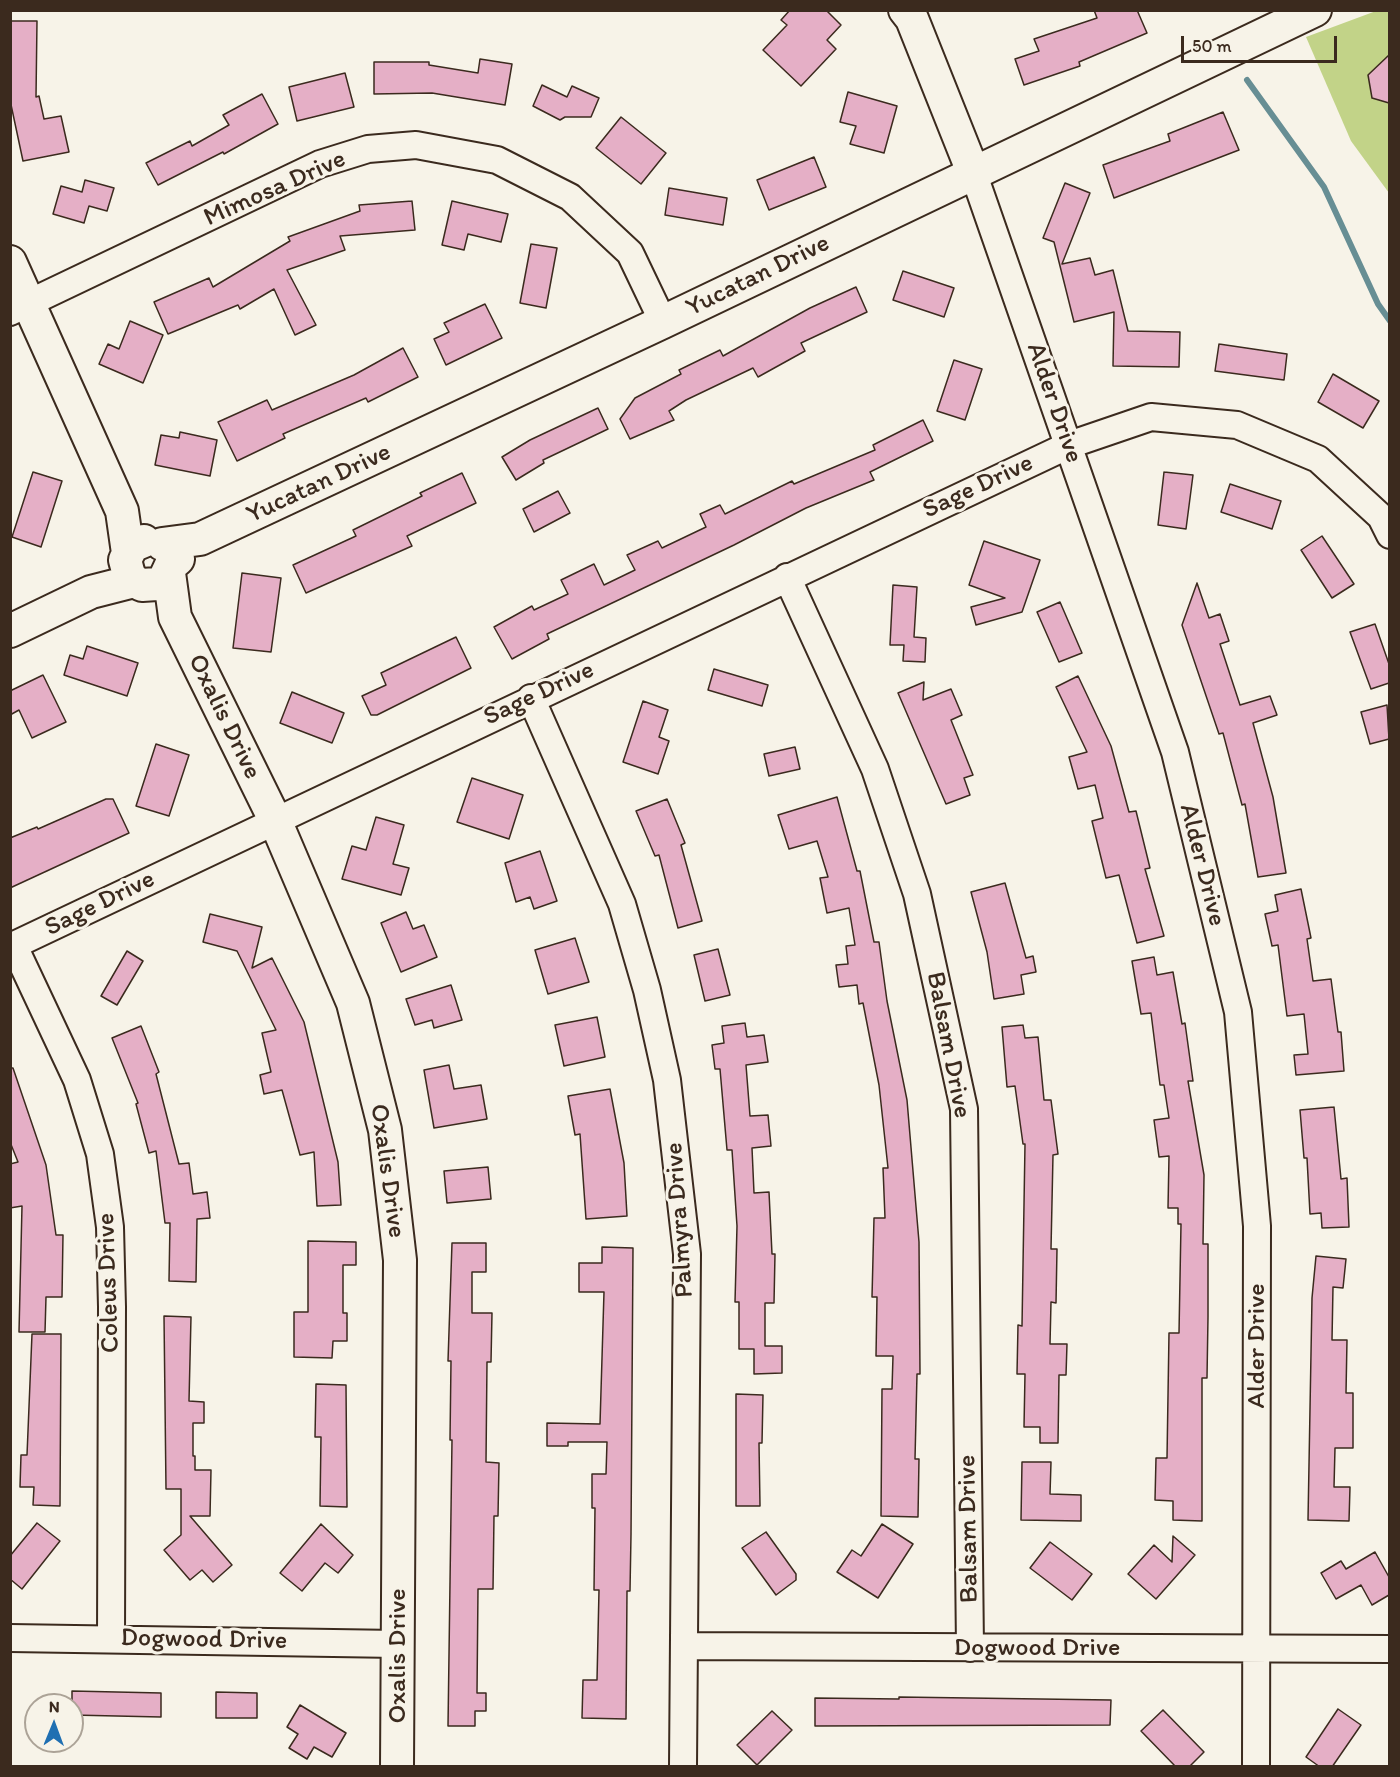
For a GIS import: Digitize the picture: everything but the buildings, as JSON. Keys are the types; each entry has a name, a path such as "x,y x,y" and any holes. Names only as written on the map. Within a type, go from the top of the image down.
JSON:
{"street":[{"name":"Alder Drive","path":"905,10 912,19 973,172 1175,752 1238,1012 1257,1226 1256,1767"},
{"name":"Yucatan Drive","path":"10,631 147,563 663,322 1315,10"},
{"name":"Mimosa Drive","path":"20,308 320,164 368,149 416,145 497,160 570,198 630,253 663,322"},
{"path":"10,262 20,308 147,563"},
{"name":"Sage Drive","path":"12,946 531,698 1069,445 1151,417 1237,425 1318,459 1381,517 1389,535"},
{"name":"Oxalis Drive","path":"147,563 275,820 353,1003 385,1130 400,1260 397,1767"},
{"name":"Balsam Drive","path":"787,577 875,769 914,884 964,1109 970,1648"},
{"name":"Palmyra Drive","path":"531,698 622,904 647,990 667,1080 687,1254 683,1767"},
{"name":"Coleus Drive","path":"12,946 77,1080 100,1154 110,1227 112,1307 111,1638"},
{"name":"Dogwood Drive","path":"10,1638 398,1644"},
{"name":"Dogwood Drive","path":"685,1646 1389,1649"}],"green space":[{"path":"1376,11 1389,11 1389,193 1351,141 1306,37"}],"waterway":[{"path":"1247,80 1324,187 1378,304 1390,321"}]}
